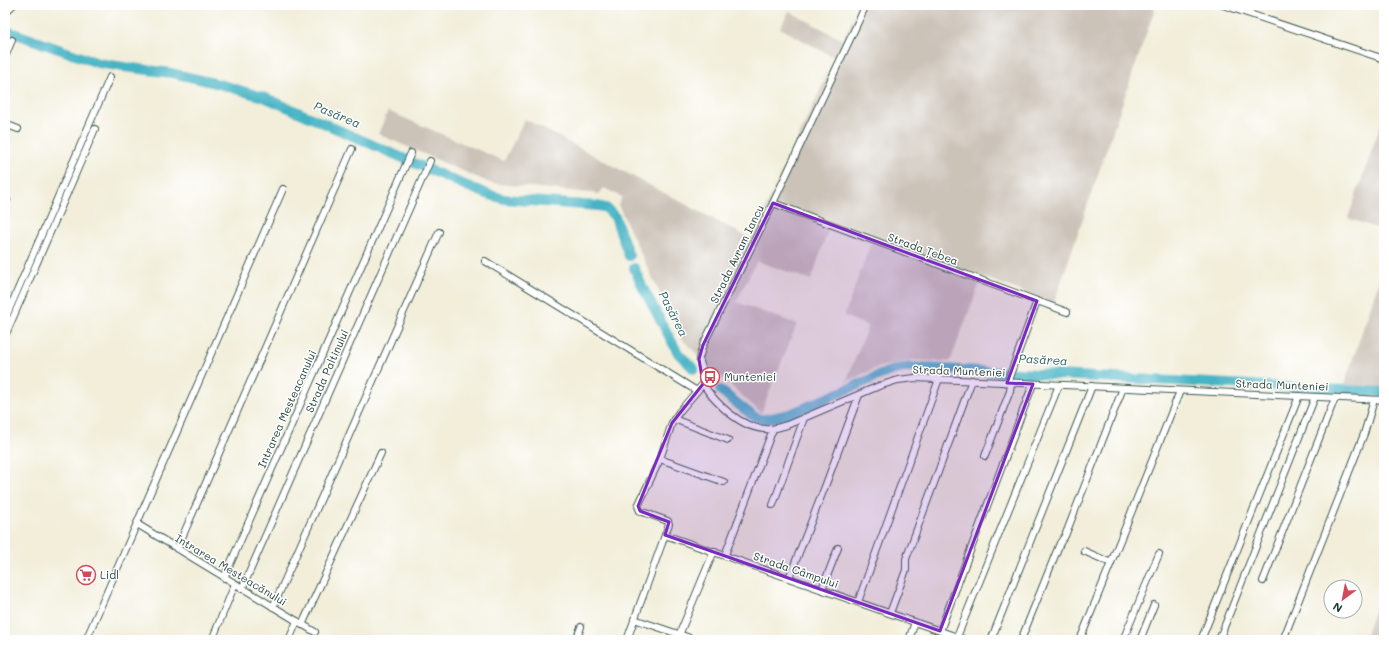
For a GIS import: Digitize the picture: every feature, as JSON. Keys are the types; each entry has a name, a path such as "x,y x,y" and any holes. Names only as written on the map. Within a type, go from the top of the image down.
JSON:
{"street":[{"path":"5,13 13,5"},
{"name":"Strada Avram Iancu","path":"703,384 704,374 699,359 703,345 773,203 866,5"},
{"path":"1223,5 1384,59"},
{"path":"5,56 12,40"},
{"path":"5,319 110,77"},
{"path":"5,124 18,129"},
{"path":"5,336 95,129"},
{"path":"177,549 352,149"},
{"name":"Intrarea Mesteacanului","path":"224,578 411,153"},
{"name":"Strada Paltinului","path":"242,589 430,161"},
{"path":"86,640 283,189"},
{"name":"Strada Țebea","path":"773,203 1067,312"},
{"path":"273,607 439,232"},
{"path":"485,261 697,391"},
{"path":"985,456 1010,391 1010,378 1037,301"},
{"name":"Strada Munteniei","path":"703,384 715,399 744,423 758,428 773,429 804,418 879,386 898,380 914,378 972,380 1010,378 1033,384 1384,400"},
{"path":"858,602 939,379"},
{"path":"890,613 906,570 906,559 972,380"},
{"path":"627,640 669,524 668,522 640,511 638,508 660,459 674,419 703,384"},
{"path":"940,631 1033,384"},
{"path":"957,637 1059,385"},
{"path":"990,640 1092,386"},
{"path":"1020,640 1060,543 1065,536 1123,388"},
{"path":"1080,640 1180,391"},
{"path":"789,578 829,477 859,395"},
{"path":"1202,640 1299,396"},
{"path":"1219,640 1315,397"},
{"path":"1262,580 1335,398"},
{"path":"1283,640 1364,434 1374,400"},
{"path":"773,506 804,418"},
{"path":"674,419 728,440"},
{"path":"725,555 773,429"},
{"path":"289,640 300,623 381,453"},
{"path":"660,459 724,482"},
{"path":"1275,557 1302,493 1300,486"},
{"name":"Intrarea Mesteacănului","path":"136,524 315,632"},
{"name":"Strada Câmpului","path":"665,535 966,640"},
{"path":"822,589 838,548"},
{"path":"678,637 714,551"},
{"path":"1084,551 1111,563"},
{"path":"1123,640 1159,554"},
{"path":"212,640 235,584"},
{"path":"1140,640 1154,605"},
{"path":"634,619 678,637 696,640"},
{"path":"909,640 915,622"},
{"path":"576,640 581,627"}],"highlighted area":[{"path":"773,203 1037,301 1007,383 1033,384 940,631 665,535 669,522 640,511 638,506 672,423 703,384 699,359 703,345"}],"shaded area":[{"path":"859,5 1156,5 1054,303 982,277 950,362 913,360 876,368 846,382 868,326 844,316 871,243 829,228 811,280 757,261 736,302 797,324 761,413 709,366 681,338 618,205 622,197 604,188 599,194 490,183 378,134 388,111 504,161 525,119 751,239 835,58 780,28 789,11 843,40"},
{"path":"1384,115 1384,231 1348,218"},
{"path":"1384,267 1384,396 1341,394"},
{"path":"1384,582 1384,640 1364,640"}],"waterway":[{"name":"Pasărea","path":"5,30 98,63 172,73 219,84 266,98 487,194 504,199 598,206 606,208 615,217 629,256"},
{"name":"Pasărea","path":"634,268 643,288 678,353 694,369"},
{"name":"Pasărea","path":"720,390 753,416 760,419 790,414 885,373 908,367 1384,392"}],"place":[{"name":"Munteniei","path":"710,377"},
{"name":"Lidl","path":"86,575"}]}
